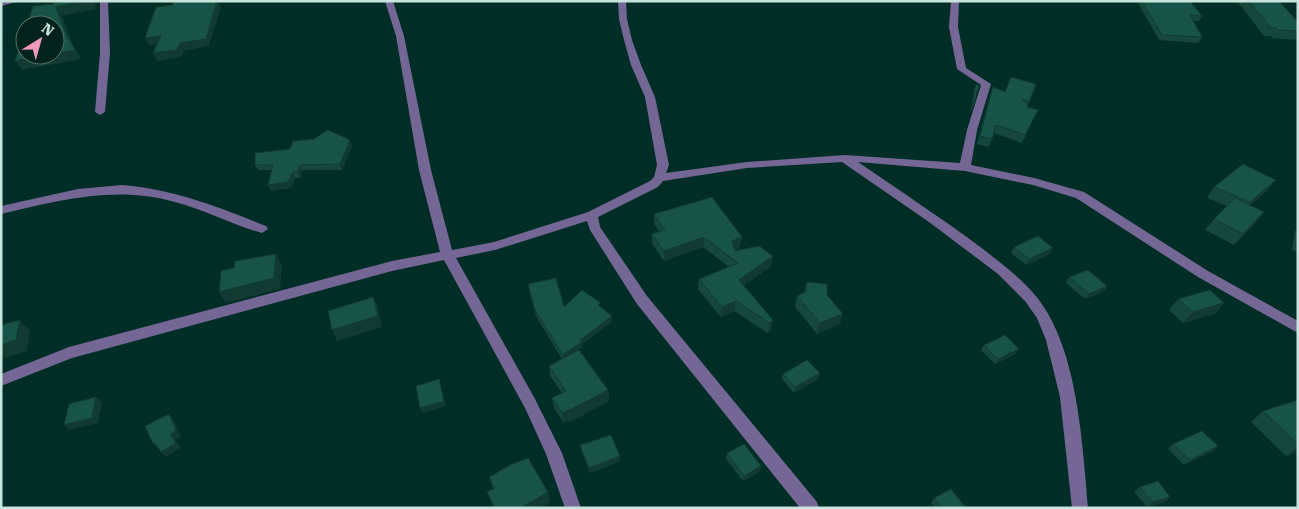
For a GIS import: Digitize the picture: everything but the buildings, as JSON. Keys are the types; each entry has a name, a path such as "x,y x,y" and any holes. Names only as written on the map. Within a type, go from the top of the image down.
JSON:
{"street":[{"path":"1,4 16,1"},
{"path":"100,112 105,53 104,1"},
{"path":"389,1 400,36 425,170 447,254 530,404 554,453 574,508"},
{"path":"1,380 69,353 392,266 495,246 592,215 654,184 659,178 663,164 650,97 628,40 623,20 622,1"},
{"path":"955,1 952,15 953,33 962,70 986,84 972,130 965,167"},
{"path":"659,178 747,165 845,158 965,167 1034,182 1080,195 1203,274 1298,328"},
{"path":"845,158 966,243 1031,297 1044,319 1064,383 1076,452 1080,508"},
{"path":"1,210 66,196 120,189 142,190 197,205 262,229"},
{"path":"592,215 594,227 642,300 811,508"}]}
